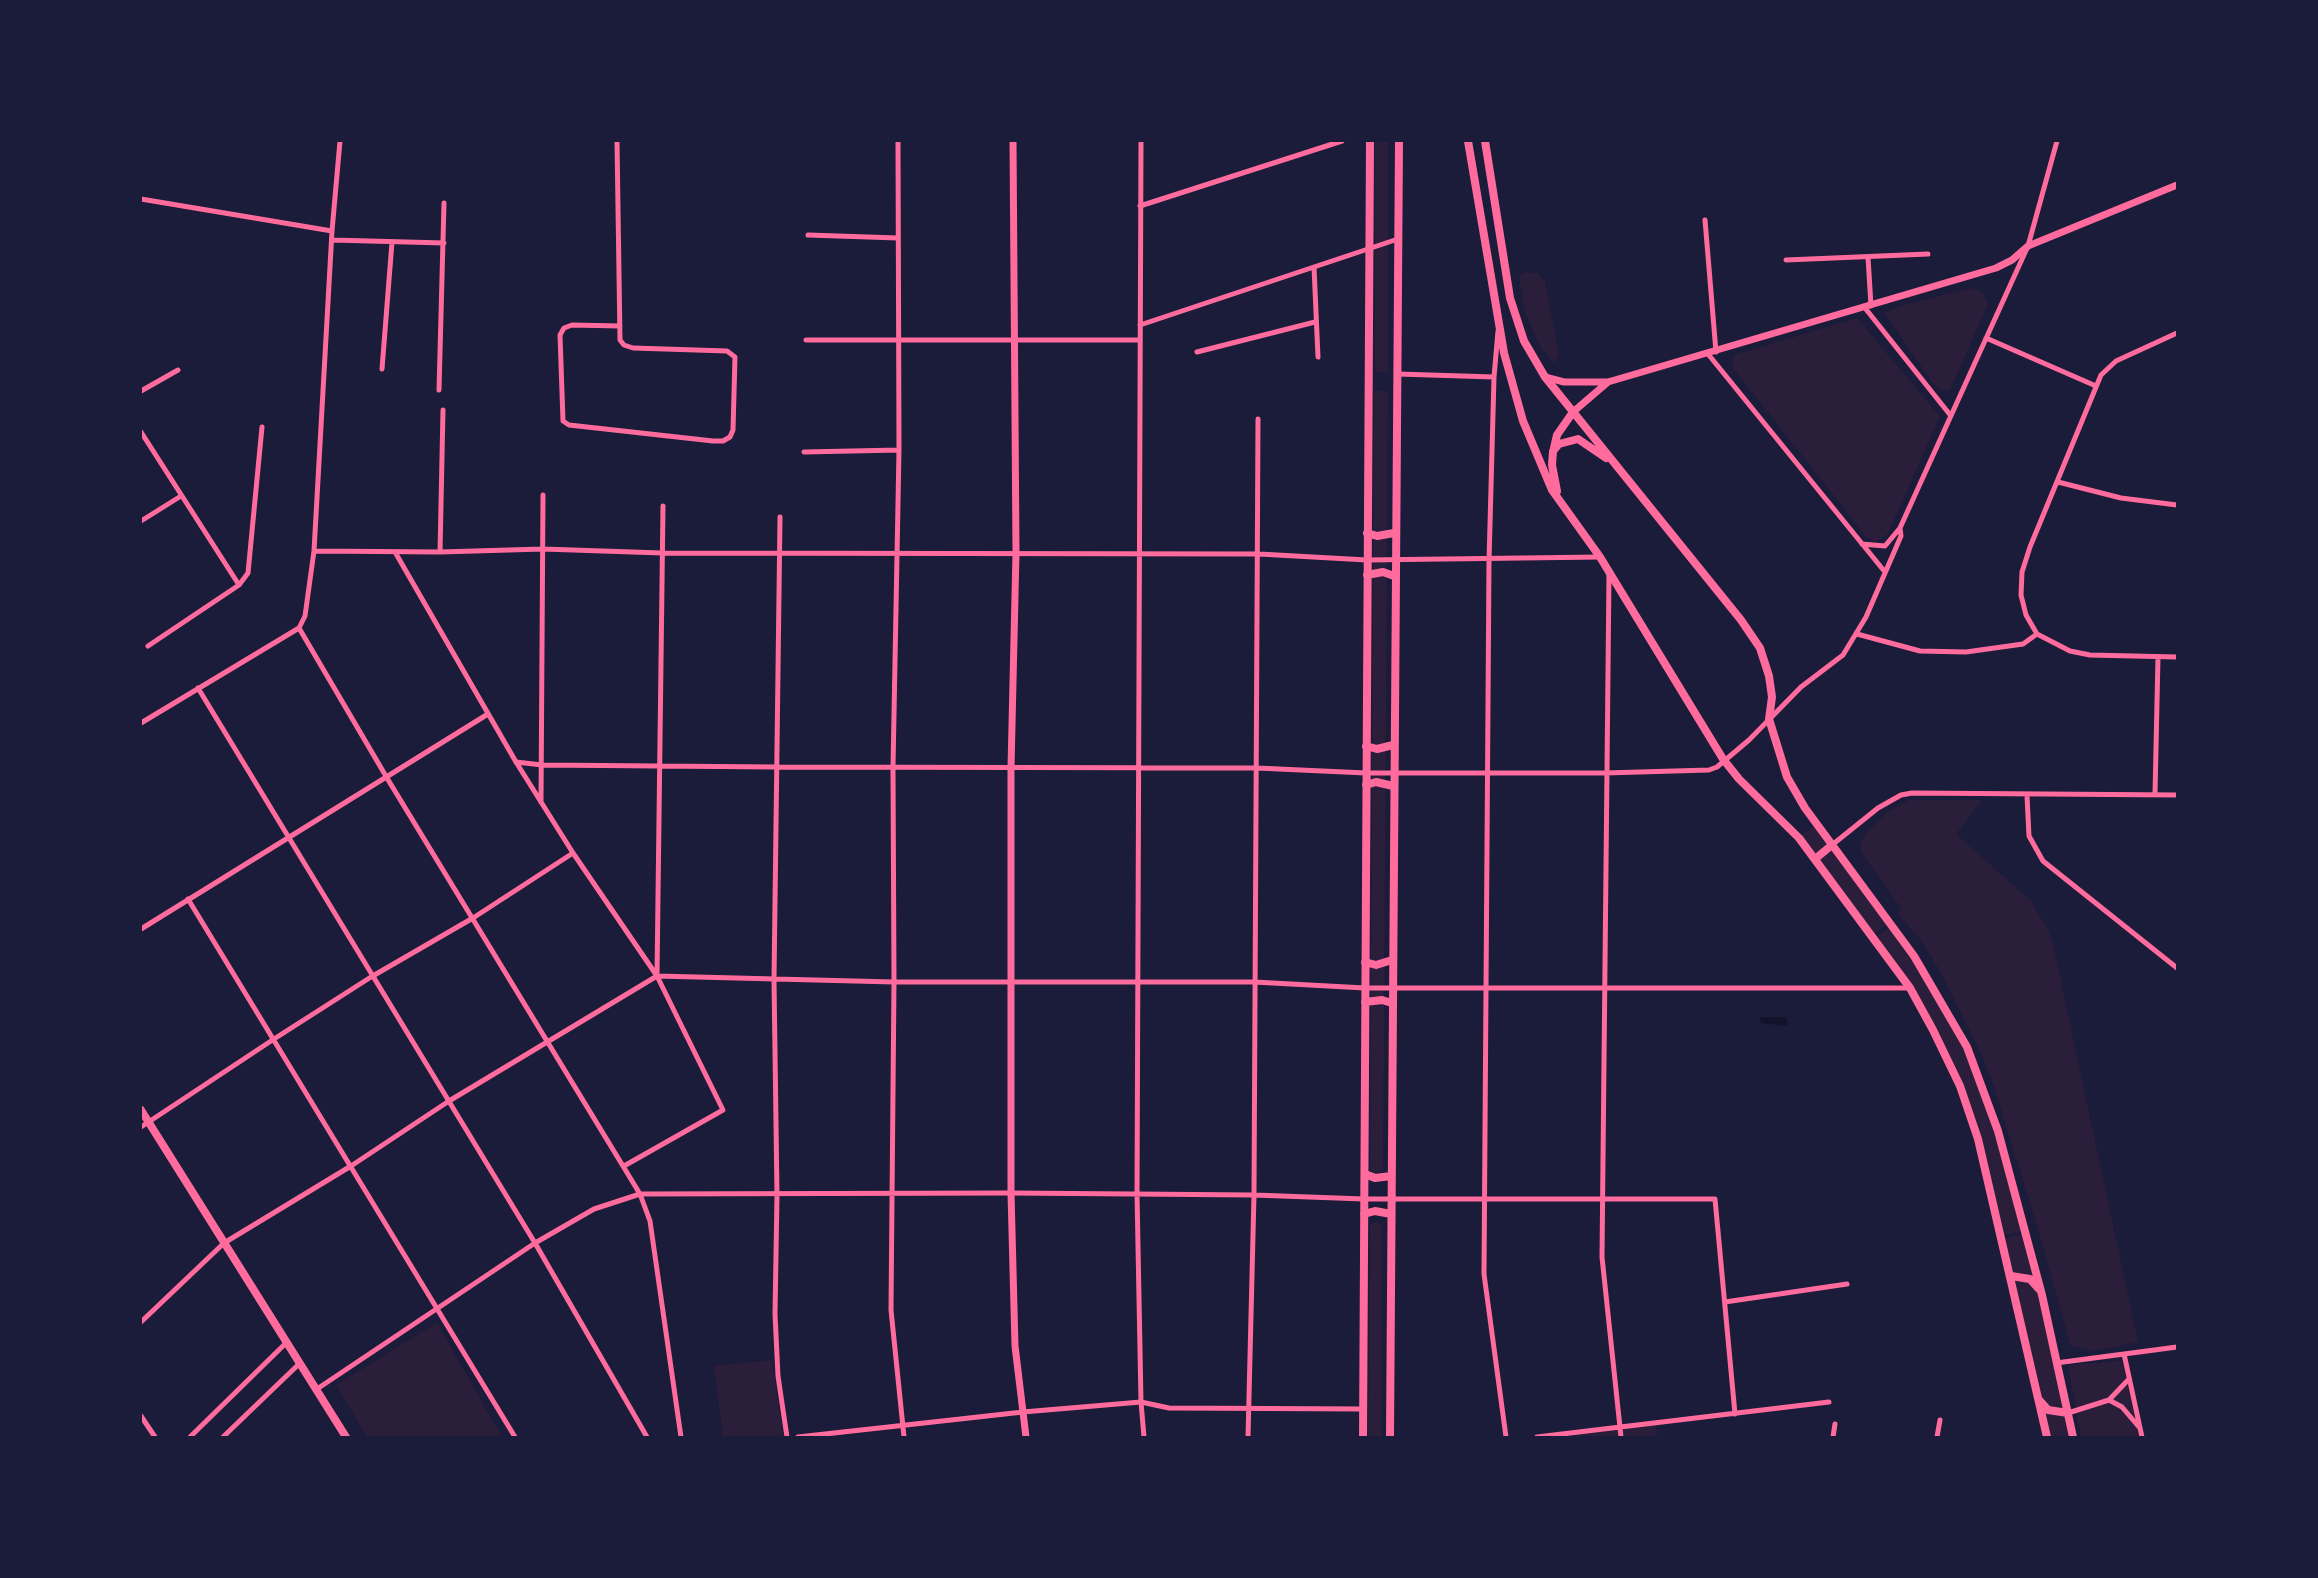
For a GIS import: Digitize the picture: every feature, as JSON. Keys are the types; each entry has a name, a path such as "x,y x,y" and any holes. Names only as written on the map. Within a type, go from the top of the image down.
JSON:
{"main road":[{"path":"1364,1437 1370,141"},
{"path":"1390,1437 1394,533 1398,374 1399,141"},
{"path":"1468,141 1504,353 1523,421 1552,490 1600,558 1725,761 1739,779 1778,815 1815,859 1910,988 1960,1086 1978,1139 2047,1437"},
{"path":"1485,141 1515,320 1545,377 1741,620 1760,648 1769,676 1772,697 1769,719 1787,777 1832,845 1914,956 1967,1047 1998,1131 2042,1295 2073,1437"},
{"path":"1571,518 1556,489 1553,450 1557,435 1573,412"},
{"path":"1553,450 1565,441 1578,439 1618,467"},
{"path":"1367,533 1377,536 1394,533"},
{"path":"1367,575 1383,572 1394,576"},
{"path":"1366,746 1377,749 1393,745"},
{"path":"1366,785 1376,782 1393,786"},
{"path":"1815,859 1832,845"},
{"path":"1365,962 1376,965 1392,960"},
{"path":"1365,1002 1382,1000 1392,1003"},
{"path":"141,1110 346,1437"},
{"path":"1365,1174 1375,1178 1391,1176"},
{"path":"1364,1214 1375,1212 1391,1214"},
{"path":"2011,1276 2030,1279 2042,1295"},
{"path":"2037,1394 2048,1410 2068,1413"}],"street":[{"path":"141,723 299,627 309,599 314,551 332,231 340,141"},
{"path":"617,141 620,326 620,340 624,345 633,348 727,351 735,357 733,430 730,437 723,441 713,441 569,425 563,421 560,335 564,328 620,326"},
{"path":"898,141 899,450 893,767 891,1310 904,1437"},
{"path":"1013,141 1016,553 1011,768 1011,1193 1015,1346 1026,1437"},
{"path":"1141,141 1137,1194 1141,1402 1144,1437"},
{"path":"1140,206 1342,141"},
{"path":"1862,544 1885,546 1890,543 1897,529 1900,528 2028,246 2057,141"},
{"path":"1545,377 1564,382 1608,382 1868,307 1996,268 2012,260 2028,246 2177,185"},
{"path":"141,199 332,231"},
{"path":"440,390 444,203"},
{"path":"1705,220 1716,352"},
{"path":"808,236 898,238"},
{"path":"1140,325 1398,239"},
{"path":"332,240 444,243"},
{"path":"382,369 392,242"},
{"path":"1786,260 1928,254"},
{"path":"1868,256 1868,307 1951,416"},
{"path":"1314,267 1318,357"},
{"path":"1197,352 1315,322"},
{"path":"1498,324 1494,377 1490,561 1484,1274 1506,1437"},
{"path":"2177,333 2116,360 2101,375 2022,572 2021,595 2026,615 2037,634 2070,651 2090,655 2177,657"},
{"path":"1986,338 2096,386"},
{"path":"806,340 1140,340"},
{"path":"1708,354 1885,572"},
{"path":"141,392 178,370"},
{"path":"1398,374 1494,377"},
{"path":"1573,412 1608,382"},
{"path":"440,552 443,410"},
{"path":"1248,1437 1254,1195 1258,418"},
{"path":"148,646 239,585 248,573 262,427"},
{"path":"141,432 239,585"},
{"path":"804,452 899,450"},
{"path":"2058,482 2121,498 2177,505"},
{"path":"541,802 543,495"},
{"path":"141,521 182,496"},
{"path":"657,976 663,506"},
{"path":"780,517 774,980 777,1195 775,1314 778,1376 787,1437"},
{"path":"516,762 542,765 776,767 1257,768 1366,773 1605,774 1708,770 1725,761 1801,687 1842,655 1857,634 1901,536 1900,528"},
{"path":"314,551 440,552 543,549 662,553 1259,554 1394,561 1600,558"},
{"path":"395,552 516,762 573,853 657,976 723,1110 624,1166"},
{"path":"1609,573 1605,774 1602,1257 1621,1437"},
{"path":"299,627 387,778 640,1194 650,1221 681,1437"},
{"path":"1857,634 1920,651 1966,652 2023,644 2037,634"},
{"path":"2155,794 2158,657"},
{"path":"198,688 286,838 535,1243 647,1437"},
{"path":"141,929 488,714"},
{"path":"1832,845 1878,808 1901,795 1912,793 2027,796 2177,795"},
{"path":"2027,796 2029,836 2034,849 2043,861 2177,968"},
{"path":"141,1127 371,977 472,918 573,853"},
{"path":"188,899 515,1437"},
{"path":"141,1322 225,1243 351,1166 449,1101 657,976 894,982 1254,982 1365,988 1910,988"},
{"path":"317,1389 535,1243 594,1209 640,1194 1011,1193 1254,1195 1391,1200 1715,1199 1735,1414"},
{"path":"1725,1302 1847,1284"},
{"path":"190,1437 287,1342"},
{"path":"2056,1362 2177,1347"},
{"path":"2124,1354 2142,1437"},
{"path":"223,1437 300,1363"},
{"path":"2068,1413 2109,1400 2129,1379"},
{"path":"2109,1400 2122,1407 2140,1428"},
{"path":"798,1437 1023,1412 1141,1402 1169,1408 1364,1409"},
{"path":"1536,1437 1829,1402"},
{"path":"141,1416 155,1437"},
{"path":"1937,1437 1940,1420"},
{"path":"1833,1437 1835,1424"}],"shaded area":[{"path":"1375,141 1388,141 1388,373 1375,371"},
{"path":"1524,272 1538,273 1545,281 1559,355 1554,363 1541,348 1525,313 1519,276"},
{"path":"1971,288 1983,292 1988,304 1950,390 1942,390 1933,384 1885,313 1900,306"},
{"path":"1857,318 1940,416 1888,534 1876,542 1865,535 1732,367 1734,355"},
{"path":"1374,390 1388,392 1383,1171 1376,1175 1370,1170"},
{"path":"1909,800 1982,800 1956,834 2030,900 2048,929 2138,1342 2093,1351 2070,1345 2043,1245 1982,1055 1940,971 1920,939 1898,914 1901,908 1861,852 1860,843 1866,834 1886,813"},
{"path":"1814,826 1888,924 1874,934 1801,835"},
{"path":"1890,926 1916,960 1978,1075 2024,1231 2005,1235 1980,1134 1963,1083 1876,937"},
{"path":"1760,1017 1787,1017 1787,1026 1761,1023"},
{"path":"1376,1222 1382,1225 1382,1437 1368,1437 1370,1225"},
{"path":"2024,1234 2070,1437 2051,1437 2005,1238"},
{"path":"437,1323 502,1437 367,1437 336,1385"},
{"path":"772,1360 783,1437 723,1437 714,1366"},
{"path":"2122,1361 2139,1437 2081,1437 2068,1365"},
{"path":"1656,1425 1657,1437 1574,1437 1574,1436"}]}
